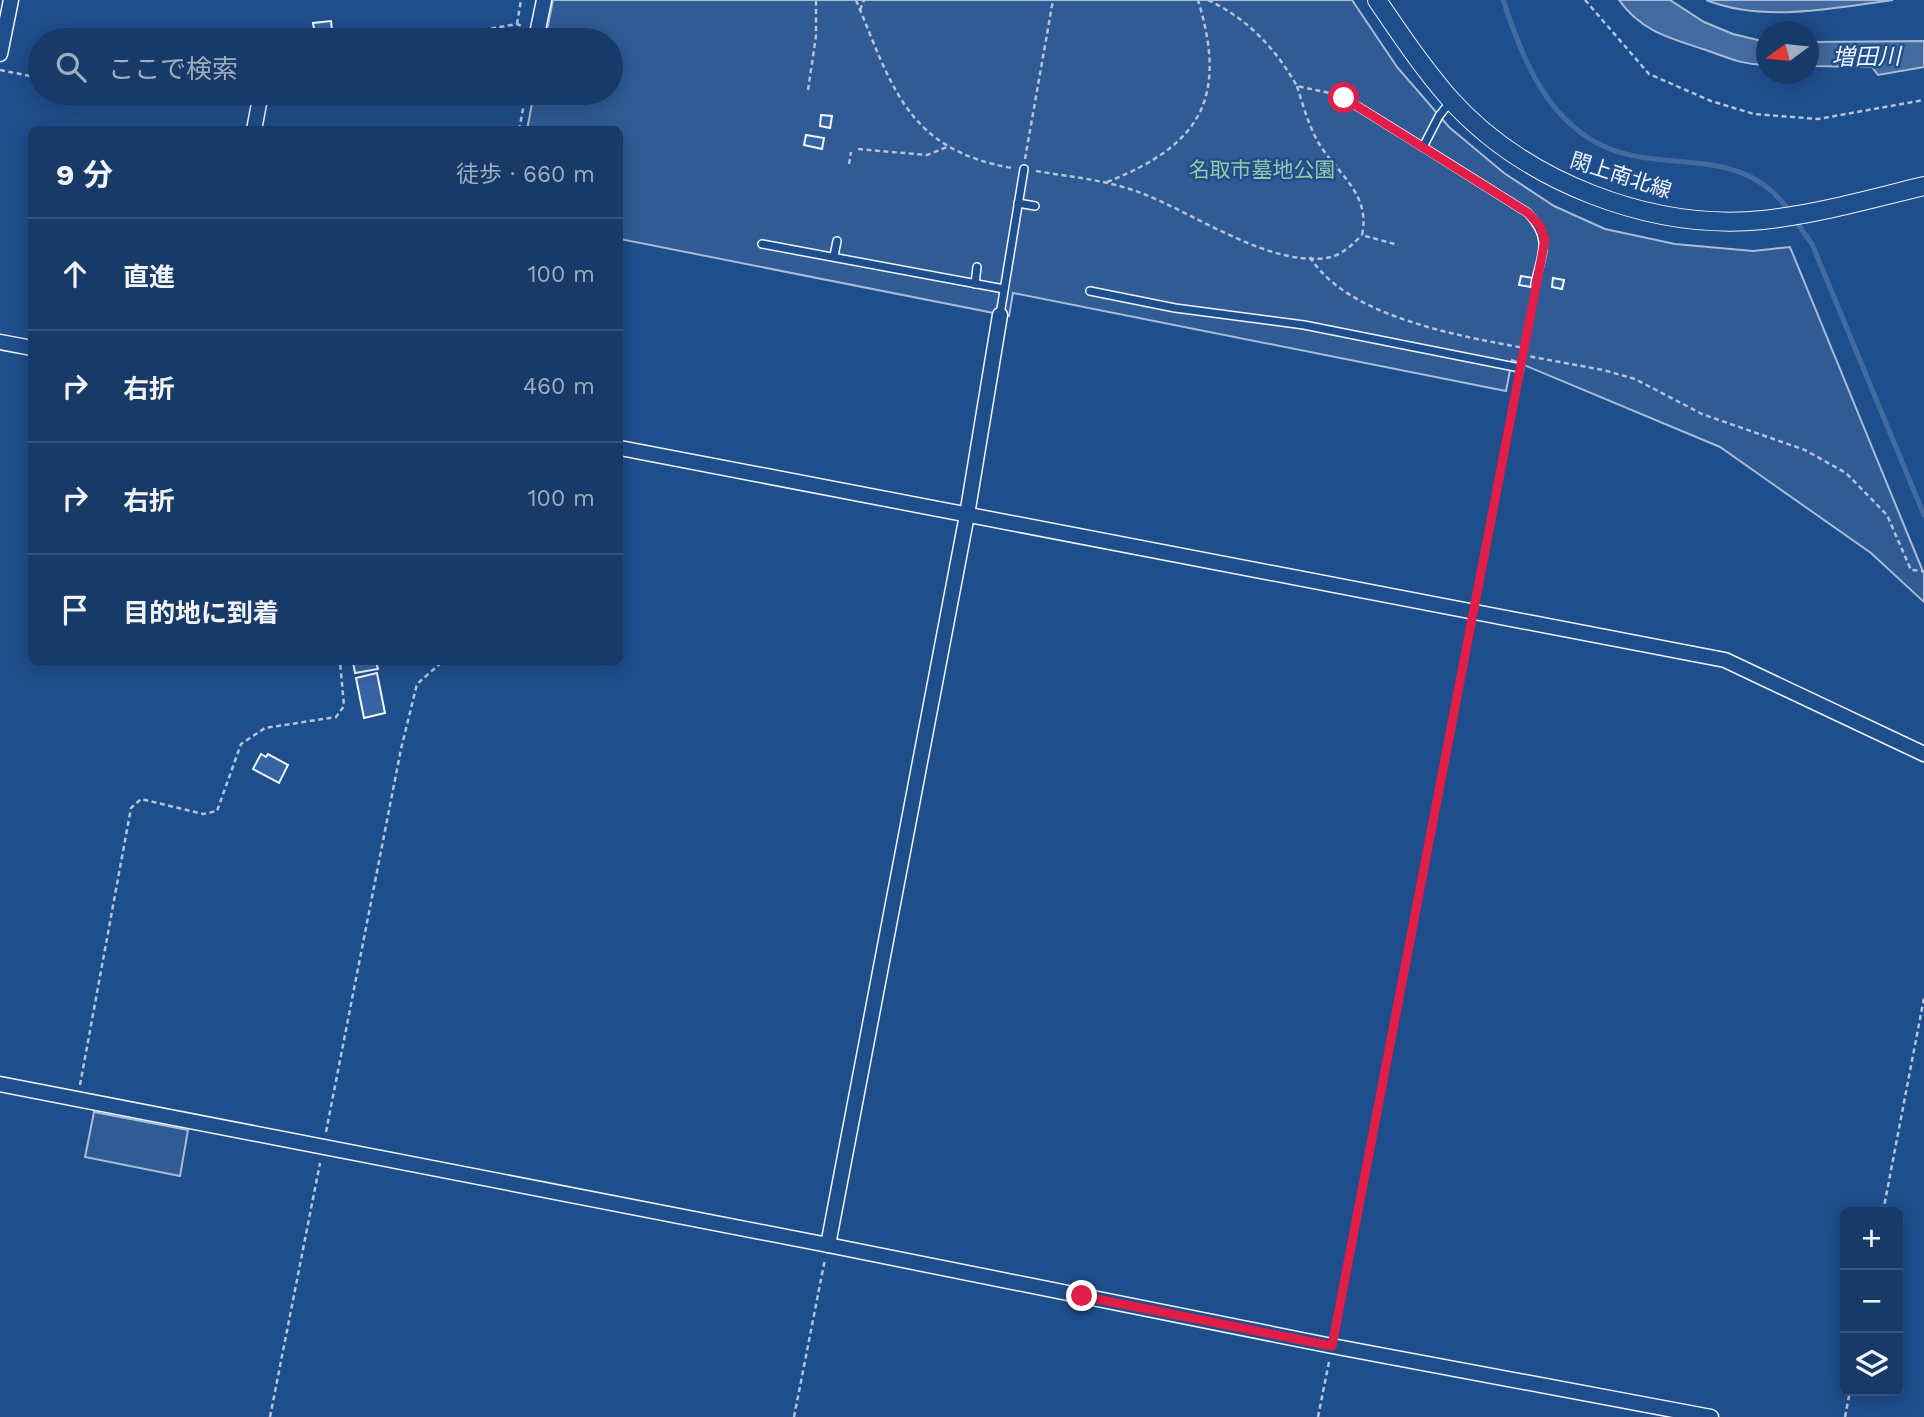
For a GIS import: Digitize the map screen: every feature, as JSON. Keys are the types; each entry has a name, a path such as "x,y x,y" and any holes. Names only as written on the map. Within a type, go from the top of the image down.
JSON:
{"street":[{"path":"0,54 11,0"},
{"path":"538,28 544,0"},
{"name":"閖上南北線","path":"1377,0 1452,100 1513,153 1562,181 1590,193 1685,218 1761,220 1821,212 1924,186"},
{"path":"255,126 259,105"},
{"path":"828,1245 967,515 1000,315"},
{"path":"0,342 28,347"},
{"path":"623,449 1475,615 1725,660 1924,754"},
{"path":"0,1084 1332,1346 1711,1417"}],"lane":[{"path":"1344,98 1528,213 1540,226 1545,240 1535,284"},
{"path":"1423,147 1439,116 1452,100"},
{"path":"1000,315 1024,169"},
{"path":"1018,203 1035,206"},
{"path":"834,256 837,241"},
{"path":"762,244 1004,289"},
{"path":"975,284 977,267"},
{"path":"1090,291 1175,308 1304,326 1520,368"}],"path":[{"path":"517,24 521,0"},
{"path":"808,90 816,36 816,0"},
{"path":"856,0 880,64 898,98 915,119 948,146 981,161 1107,182 1141,193 1259,247 1328,258 1348,249 1362,235 1365,222 1361,199 1319,143 1297,86 1268,44 1249,25 1208,0"},
{"path":"860,10 864,0"},
{"path":"1024,169 1054,0"},
{"path":"1107,182 1163,155 1182,138 1196,118 1206,94 1212,60 1198,0"},
{"path":"1585,0 1649,74 1711,101 1754,114 1818,119 1924,100"},
{"path":"494,28 517,24 525,28"},
{"path":"0,70 28,76"},
{"path":"1297,86 1344,98"},
{"path":"520,126 524,105"},
{"path":"858,149 927,155 948,146"},
{"path":"849,164 851,152"},
{"path":"1362,235 1398,244"},
{"path":"1310,257 1331,281 1362,301 1457,335 1524,348"},
{"path":"1318,1417 1475,615 1535,284"},
{"path":"1522,355 1603,369 1635,379 1702,414 1805,450 1846,473 1887,515 1912,570 1924,571"},
{"path":"78,1098 131,808 141,799 203,814 217,811 242,744 265,728 336,717 344,706 340,665"},
{"path":"271,1417 398,762 417,684 439,665"},
{"path":"1885,1207 1924,999"},
{"path":"794,1417 828,1245"},
{"path":"1845,1417 1849,1396"}],"shaded area":[{"name":"名取市墓地公園","path":"553,0 1352,0 1397,67 1449,127 1504,173 1554,206 1605,229 1675,244 1753,251 1790,247 1924,574 1924,602 1871,553 1720,447 1512,360 1506,391 1013,293 1009,316 623,240 623,126 528,126 532,105 623,105 623,28 547,28"},
{"path":"94,1112 188,1130 180,1176 85,1157"}],"water":[{"path":"1619,0 1670,0 1704,22 1756,40 1756,64 1734,60 1667,37 1646,26"},
{"path":"1706,0 1893,0 1823,10 1775,12 1728,7"},
{"name":"増田川","path":"1924,41 1924,67 1878,75 1872,67 1819,66 1819,42"}],"building":[{"path":"331,21 332,28 314,28 313,23"},
{"path":"821,115 832,116 830,128 820,126"},
{"path":"806,135 824,138 822,149 804,145"},
{"path":"1521,276 1533,278 1531,287 1519,285"},
{"path":"1553,278 1564,280 1562,289 1552,287"},
{"path":"354,665 377,665 378,669 355,673"},
{"path":"377,673 385,713 364,718 356,678"},
{"path":"261,754 266,757 268,754 288,765 279,783 253,769"}],"waterway":[{"path":"1503,0 1537,82 1563,117 1580,132 1599,144 1624,153 1700,163 1748,176 1770,190 1790,212"},
{"path":"1795,220 1812,244 1924,515"}],"route":[{"path":"1082,1296 1332,1346 1475,615 1545,240 1540,226 1528,213 1344,98"}]}
